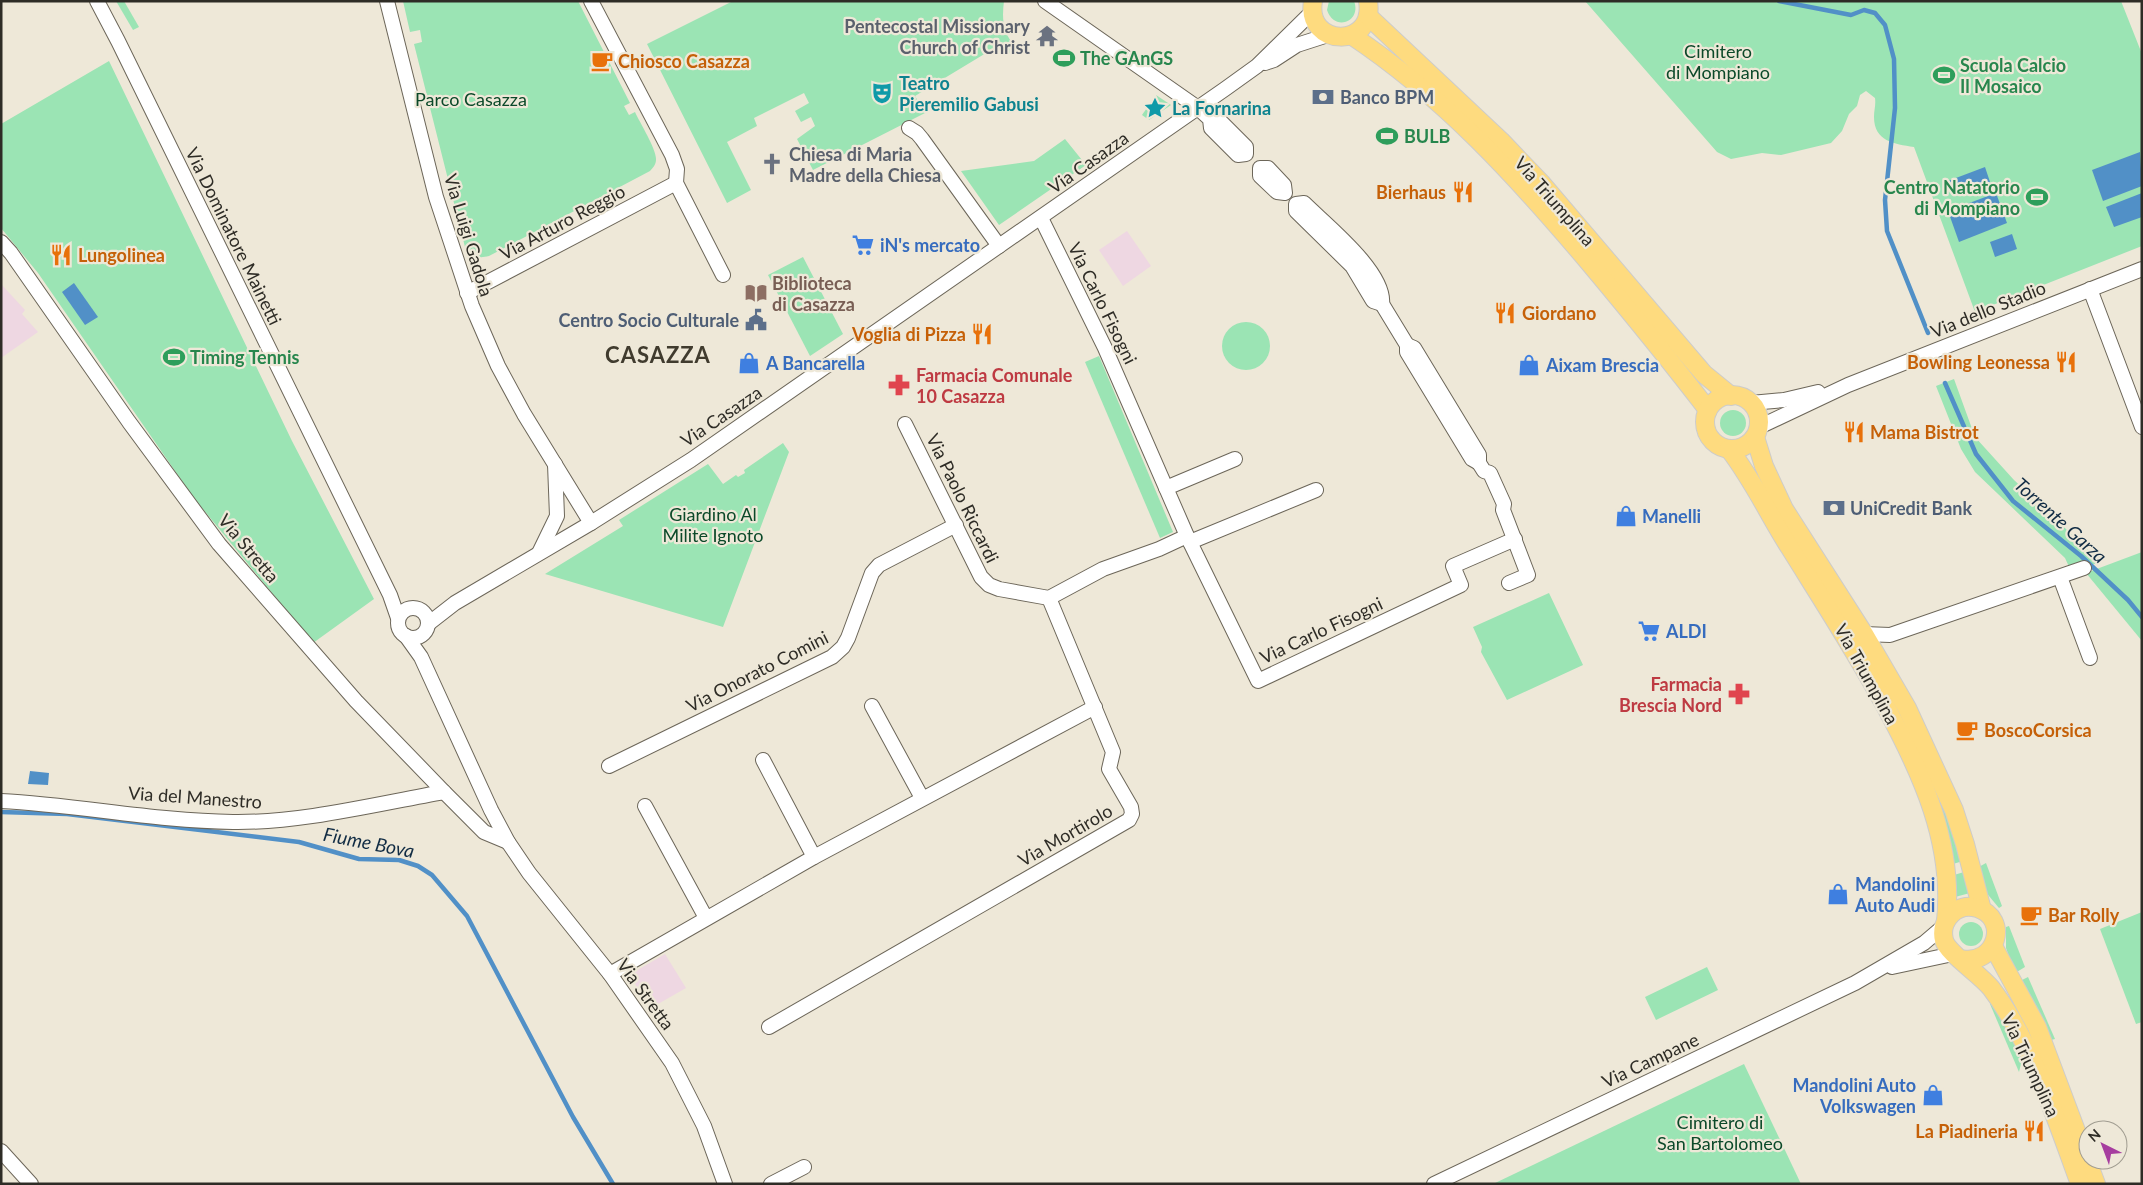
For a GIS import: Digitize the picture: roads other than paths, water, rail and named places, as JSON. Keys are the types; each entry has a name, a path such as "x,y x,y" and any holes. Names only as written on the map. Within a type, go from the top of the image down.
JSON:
{"main road":[{"path":"1312,4 1317,25 1328,34 1340,37 1351,35"},
{"name":"Via Triumplina","path":"2080,1184 2047,1097 2014,1024 1987,983 1945,944 1943,932 1948,896 1947,874 1934,818 1919,771 1857,653 1790,548 1747,472 1729,449 1716,444 1710,437 1706,428 1708,410 1568,238 1531,194 1482,142 1405,74 1351,35 1362,28 1370,7 1542,184 1704,374 1731,396 1742,397 1751,403 1758,414 1757,432 1764,466 1784,509 1864,634 1907,708 1934,765 1965,844 1982,910 1988,914 1995,926 1996,933 1993,946 2036,1027 2096,1184"},
{"path":"1708,410 1718,400 1731,396"},
{"path":"1729,449 1744,447 1757,432"},
{"path":"1945,924 1950,916 1962,908 1968,907 1982,910"},
{"path":"1957,957 1979,958 1993,946"}],"street":[{"name":"Via Dominatore Mainetti","path":"96,1 118,41 390,595 398,618"},
{"name":"Via Luigi Gadola","path":"387,1 436,197 467,293 498,366 524,414 591,523"},
{"path":"591,1 672,155 677,169 676,184 723,275"},
{"path":"1045,1 1198,108 1210,119 1211,128 1238,155 1246,154 1260,168 1260,176 1277,192 1286,193 1296,204 1296,211 1352,266 1373,301 1382,304 1407,344 1406,352 1472,459 1490,473 1504,504 1502,510 1528,575 1509,583"},
{"name":"Via Casazza","path":"425,629 455,603 591,523 691,460 1198,108 1257,66 1312,4"},
{"name":"Via Casazza","path":"1257,66 1274,60 1297,45 1328,34"},
{"path":"909,128 922,139 999,246"},
{"name":"Via Arturo Reggio","path":"467,293 676,184"},
{"name":"Via Carlo Fisogni","path":"1041,218 1105,348 1189,539 1258,681 1461,585 1453,566 1515,539"},
{"name":"Via Stretta","path":"1,242 11,252 129,422 219,544 356,701 444,792 484,832 508,842"},
{"name":"Via dello Stadio","path":"1757,432 1848,385 2142,269"},
{"path":"2090,289 2142,427"},
{"name":"Via dello Stadio","path":"1751,403 1784,400 1848,385"},
{"name":"Via Paolo Riccardi","path":"905,424 981,577 989,585 999,589 1049,598"},
{"path":"1166,488 1235,459"},
{"name":"Via Luigi Gadola","path":"539,554 557,516 555,464"},
{"path":"610,974 814,857 1096,707 1049,598 1103,569 1189,539 1316,490"},
{"name":"Via Onorato Comini","path":"609,766 832,657 843,647 848,638 872,573 879,565 956,525"},
{"name":"Via Triumplina","path":"1864,634 1890,635 2084,568"},
{"path":"2060,577 2090,658"},
{"path":"390,595 417,609 427,616 425,629 412,638 399,630 398,618 406,609 417,609"},
{"name":"Via Casazza","path":"417,609 455,603"},
{"name":"Via Stretta","path":"421,658 425,629"},
{"name":"Via Stretta","path":"406,636 421,658 448,720 508,842 529,873 610,974 672,1063 704,1126 725,1184"},
{"path":"872,706 922,798"},
{"name":"Via Mortirolo","path":"769,1027 1129,820 1132,814 1131,807 1109,770 1113,752 1096,707"},
{"path":"763,760 814,857"},
{"name":"Via del Manestro","path":"1,801 54,804 178,819 233,822 276,821 444,792"},
{"path":"645,806 706,918"},
{"name":"Via Campane","path":"1434,1184 1881,969 1924,943 1945,924"},
{"name":"Via Campane","path":"1881,969 1957,957"},
{"path":"1,1151 31,1184"},
{"path":"770,1184 804,1166"}],"water":[{"path":"2140,152 2142,186 2103,201 2092,170"},
{"path":"1985,167 1990,182 1954,196 1948,181"},
{"path":"1996,193 2007,223 1959,242 1948,211"},
{"path":"2142,193 2142,217 2114,227 2106,207"},
{"path":"2012,234 2017,249 1995,257 1990,242"},
{"path":"74,283 98,317 85,325 62,292"},
{"path":"30,771 49,773 48,785 28,784"}],"waterway":[{"name":"Torrente Garza","path":"1779,1 1851,15 1864,10 1875,13 1885,25 1894,59 1895,108 1885,200 1887,231 1928,333"},
{"name":"Torrente Garza","path":"1945,383 1976,454 2013,501 2081,556 2128,600 2142,617"},
{"name":"Fiume Bova","path":"1,812 67,814 299,842 359,859 399,860 418,866 432,875 467,916 573,1117 613,1184"}],"place":[{"name":"Pentecostal Missionary Church of Christ","path":"1047,36"},
{"name":"The GAnGS","path":"1064,58"},
{"name":"Chiosco Casazza","path":"602,61"},
{"name":"Scuola Calcio Il Mosaico","path":"1944,75"},
{"name":"Teatro Pieremilio Gabusi","path":"882,93"},
{"name":"Banco BPM","path":"1323,97"},
{"name":"La Fornarina","path":"1155,108"},
{"name":"BULB","path":"1387,136"},
{"name":"Chiesa di Maria Madre della Chiesa","path":"772,164"},
{"name":"Bierhaus","path":"1463,192"},
{"name":"Centro Natatorio di Mompiano","path":"2037,197"},
{"name":"iN's mercato","path":"863,245"},
{"name":"Lungolinea","path":"61,255"},
{"name":"Biblioteca di Casazza","path":"756,293"},
{"name":"Giordano","path":"1505,313"},
{"name":"Centro Socio Culturale","path":"756,320"},
{"name":"Voglia di Pizza","path":"982,334"},
{"name":"Timing Tennis","path":"174,357"},
{"name":"Bowling Leonessa","path":"2066,362"},
{"name":"A Bancarella","path":"749,363"},
{"name":"Aixam Brescia","path":"1529,365"},
{"name":"Farmacia Comunale 10 Casazza","path":"899,385"},
{"name":"Mama Bistrot","path":"1854,432"},
{"name":"UniCredit Bank","path":"1834,508"},
{"name":"Manelli","path":"1626,516"},
{"name":"ALDI","path":"1649,631"},
{"name":"Farmacia Brescia Nord","path":"1739,694"},
{"name":"BoscoCorsica","path":"1967,730"},
{"name":"Mandolini Auto Audi","path":"1838,894"},
{"name":"Bar Rolly","path":"2031,915"},
{"name":"Mandolini Auto Volkswagen","path":"1933,1095"},
{"name":"La Piadineria","path":"2034,1131"}],"district":[{"name":"CASAZZA","path":"658,354"}],"park label":[{"name":"Cimitero di Mompiano","path":"1718,61"},
{"name":"Parco Casazza","path":"471,99"},
{"name":"Giardino Al Milite Ignoto","path":"713,524"},
{"name":"Cimitero di San Bartolomeo","path":"1720,1132"}]}
